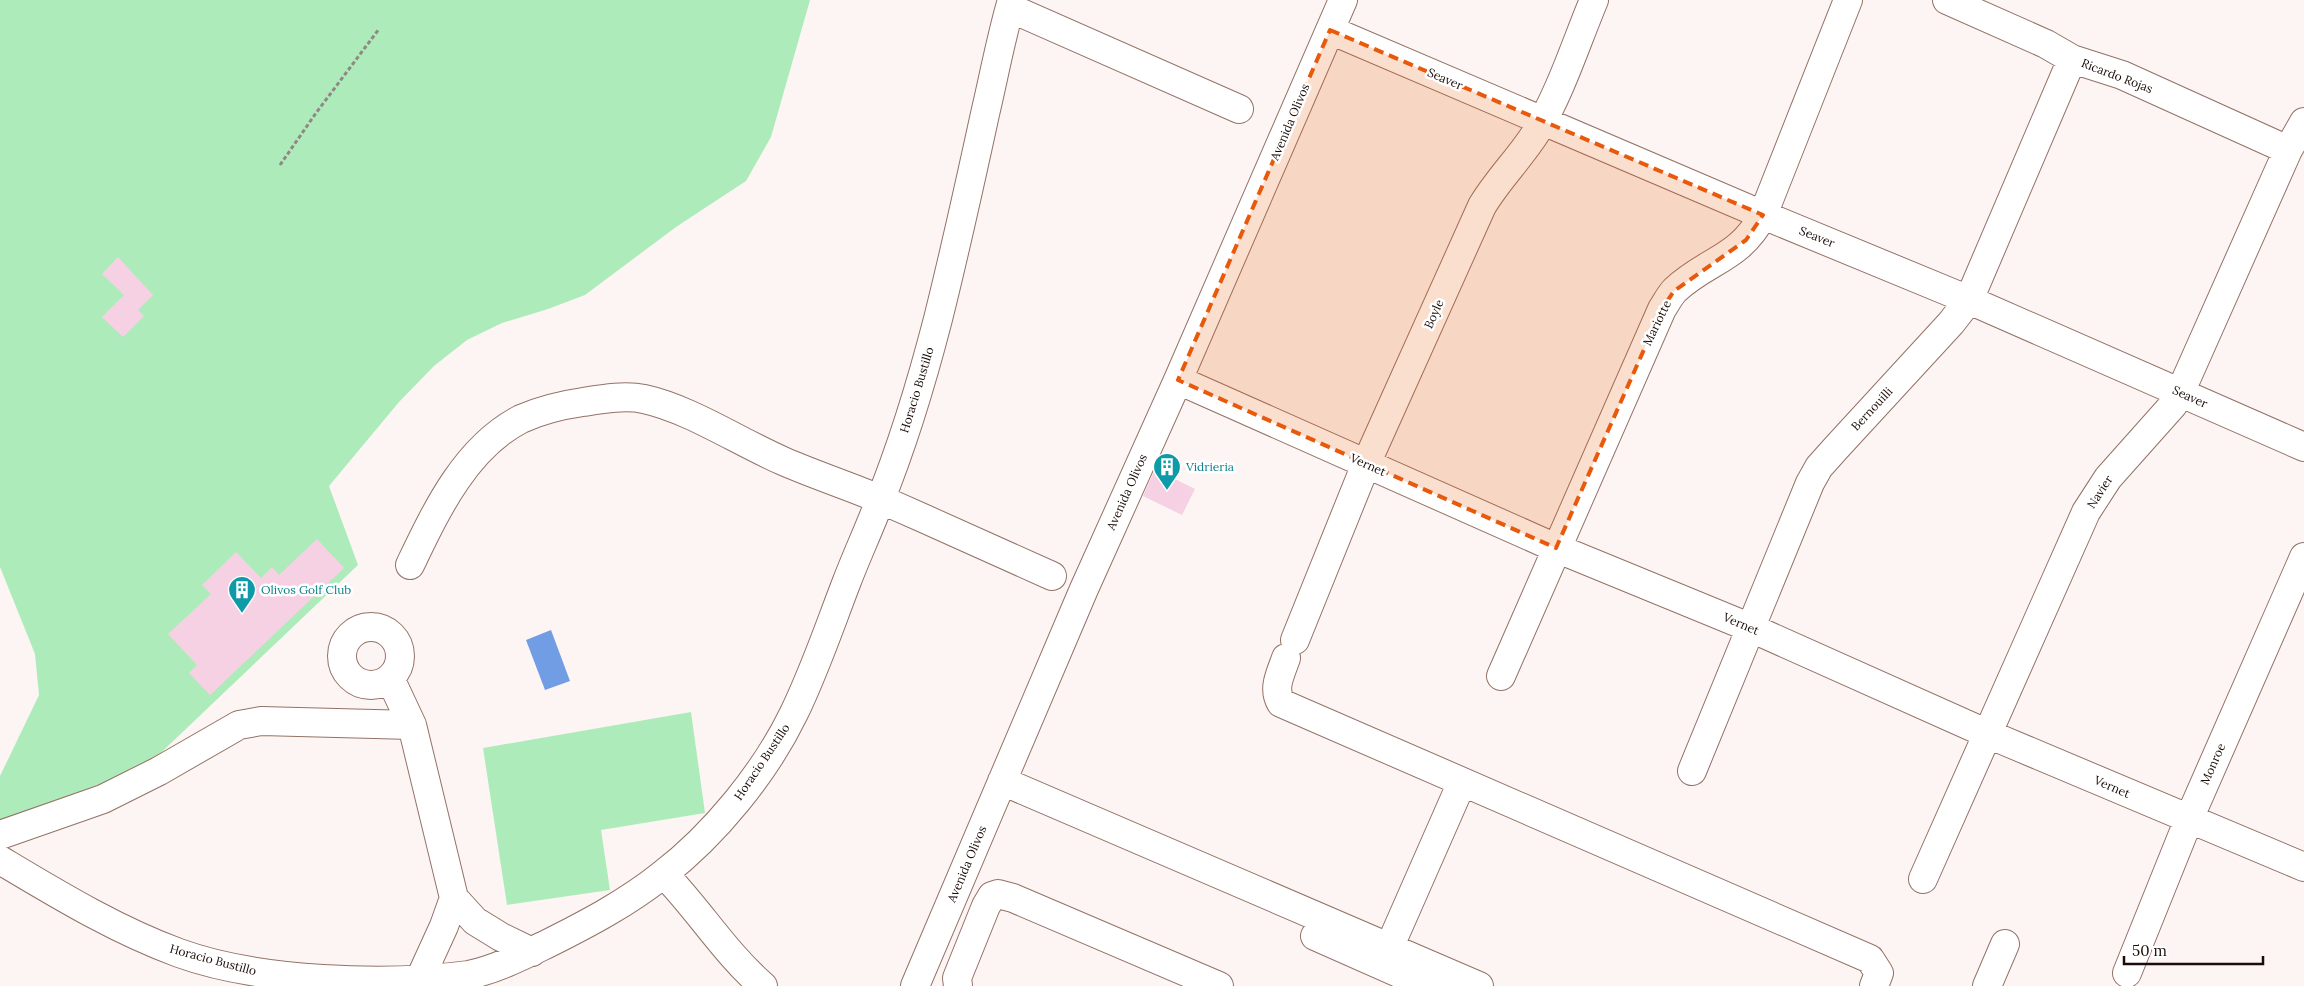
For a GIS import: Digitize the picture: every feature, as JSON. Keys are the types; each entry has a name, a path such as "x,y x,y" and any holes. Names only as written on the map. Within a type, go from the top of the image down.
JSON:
{"street":[{"name":"Avenida Olivos","path":"915,986 1084,589 1178,380 1343,0"},
{"name":"Boyle","path":"1462,782 1281,703 1277,696 1276,685 1366,464 1482,206 1494,186 1537,132 1551,105 1594,0"},
{"name":"Mariotte","path":"1501,676 1662,309 1674,291 1688,280 1723,259 1754,231 1763,215 1848,0"},
{"name":"Ricardo Rojas","path":"1946,0 2046,44 2072,59 2122,74 2288,150"},
{"path":"1011,4 1239,109"},
{"name":"Horacio Bustillo","path":"0,860 56,894 180,954 239,969 306,980 376,985 471,980 597,919 664,874 706,835 743,793 792,717 819,657 846,582 881,500 916,396 938,320 1011,4"},
{"name":"Seaver","path":"1330,30 1763,215 1969,300 2304,447"},
{"name":"Bernouilli","path":"1692,772 1810,483 1819,467 1951,323 1969,300 2072,59"},
{"name":"Navier","path":"1923,879 2086,512 2108,478 2173,405 2180,393 2288,150 2304,122"},
{"name":"Vernet","path":"1178,380 1556,548 1751,628 1988,734 2304,867"},
{"path":"410,565 437,510 453,484 476,455 494,438 520,420 547,409 607,398 642,399 671,407 783,461 881,500 1052,576"},
{"name":"Monroe","path":"2127,973 2189,819 2304,557"},
{"path":"390,678 412,725 454,898 476,921 501,937 532,952"},
{"path":"0,836 103,799 240,725 261,721 412,725"},
{"path":"1386,957 1462,782 1870,958 1879,973 1874,986"},
{"path":"999,788 1386,957 1479,986"},
{"path":"664,874 740,964 763,986"},
{"path":"958,986 957,978 986,906 992,896 998,894 1013,898 1219,986"},
{"path":"418,983 444,926 454,898"},
{"path":"1986,986 2006,944"},
{"path":"1386,957 1428,986"}],"path":[{"path":"280,165 379,29"}],"highlighted area":[{"path":"1330,30 1763,215 1746,240 1674,291 1662,309 1556,548 1178,380"}],"green space":[{"name":"Olivos Golf Club","path":"0,0 810,0 771,137 746,181 676,227 585,295 502,323 467,340 434,366 399,402 329,486 358,565 148,765 4,823 0,819 0,776 39,695 35,654 0,567"},
{"path":"691,712 705,813 601,830 610,890 507,905 483,748"}],"water":[{"path":"551,630 570,681 545,690 526,640"}],"building":[{"path":"118,257 153,295 138,310 144,316 123,337 102,317 124,295 102,274"},
{"name":"Vidrieria","path":"1155,469 1195,489 1182,515 1143,496"},
{"name":"Olivos Golf Club","path":"317,539 344,568 210,695 189,673 197,665 168,634 211,594 202,585 236,552 261,578 272,567 279,575"}],"place":[{"name":"Vidrieria","path":"1167,491"},
{"name":"Olivos Golf Club","path":"242,614"}]}
